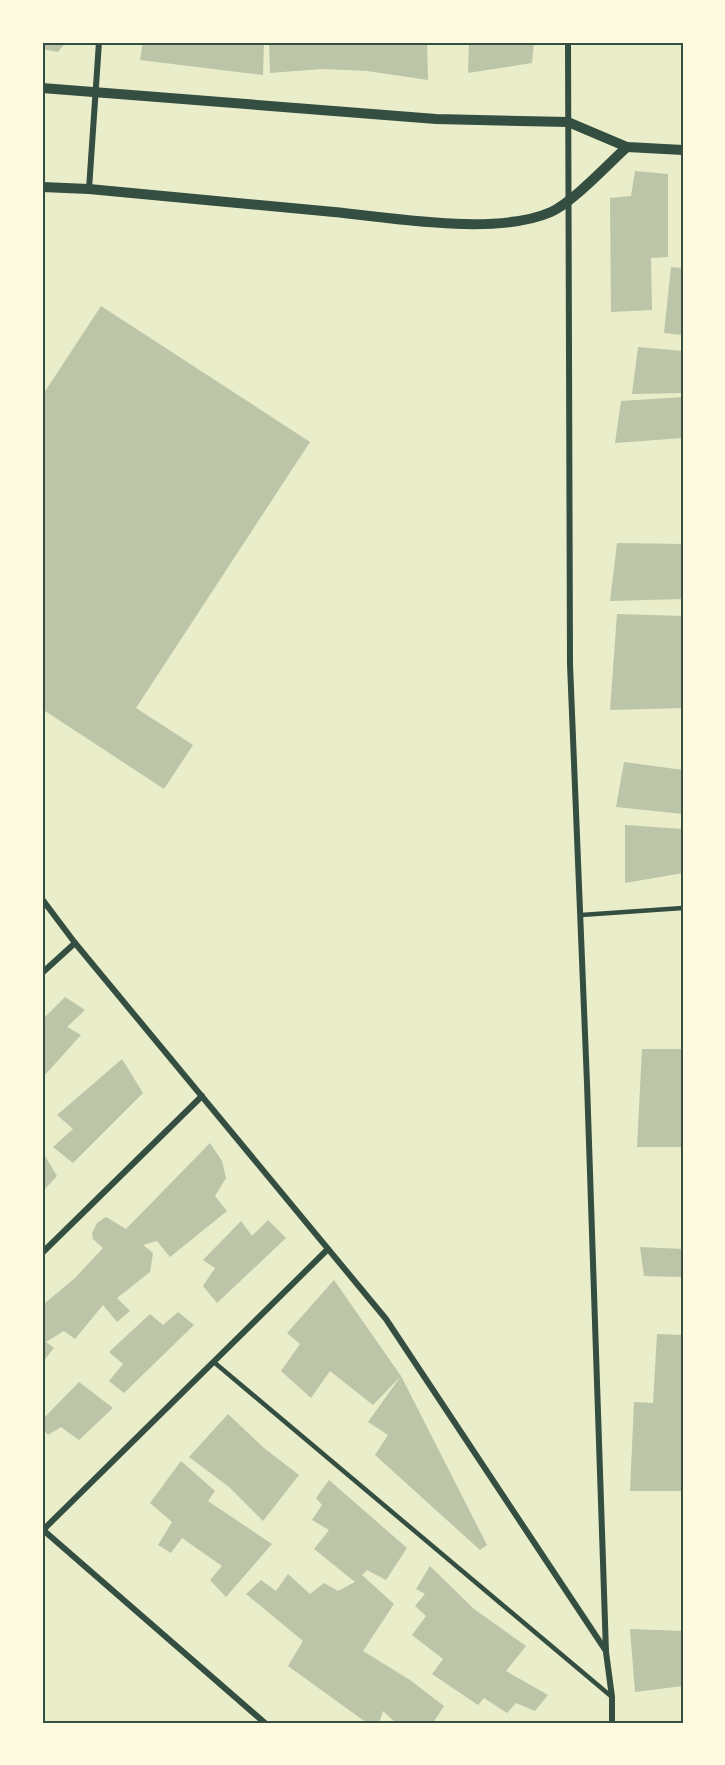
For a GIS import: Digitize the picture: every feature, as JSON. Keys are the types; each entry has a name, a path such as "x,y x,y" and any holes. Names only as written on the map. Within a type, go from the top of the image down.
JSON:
{"street":[{"path":"89,189 99,42"},
{"path":"568,42 570,664 606,1652 612,1697 612,1723"},
{"path":"42,88 95,94 436,119 568,122 627,147 683,150"},
{"path":"42,187 89,189 429,221 494,224 522,221 553,211 568,201 627,147"},
{"path":"42,899 387,1319 606,1652"},
{"path":"42,973 75,942"},
{"path":"42,1253 202,1096"},
{"path":"265,1723 43,1530 328,1249"}],"lane":[{"path":"580,915 683,908"},
{"path":"215,1362 612,1697"}],"building":[{"path":"42,42 66,42 58,52 42,49"},
{"path":"143,42 264,42 263,75 140,60"},
{"path":"269,42 427,42 428,80 367,71 322,69 270,73"},
{"path":"469,42 534,42 532,63 468,73"},
{"path":"635,171 668,174 668,257 651,258 652,310 611,312 610,198 631,196"},
{"path":"671,267 683,268 683,335 664,333"},
{"path":"101,306 310,442 136,708 193,745 164,789 42,709 42,396"},
{"path":"638,347 683,351 683,393 632,394"},
{"path":"683,397 683,438 615,443 621,401"},
{"path":"617,543 683,544 683,599 610,601"},
{"path":"617,614 683,616 683,708 610,710"},
{"path":"624,762 683,770 683,814 616,807"},
{"path":"625,825 683,829 683,873 625,883"},
{"path":"65,997 85,1010 67,1027 81,1035 44,1076 42,1074 42,1020"},
{"path":"642,1049 683,1049 683,1147 637,1147"},
{"path":"122,1059 143,1093 73,1163 53,1147 73,1129 57,1115"},
{"path":"210,1143 222,1161 226,1178 215,1196 227,1211 170,1257 157,1241 143,1245 153,1253 150,1272 117,1298 130,1311 117,1322 103,1305 75,1339 64,1331 46,1342 54,1348 42,1363 42,1301 45,1303 75,1278 103,1248 93,1239 92,1233 97,1223 106,1217 126,1229"},
{"path":"45,1156 57,1176 42,1192 42,1160"},
{"path":"268,1220 286,1238 217,1303 203,1286 215,1268 203,1260 241,1221 252,1236"},
{"path":"640,1247 683,1249 683,1277 644,1276"},
{"path":"334,1280 401,1376 373,1405 330,1371 311,1398 281,1371 300,1344 287,1333"},
{"path":"178,1312 194,1325 124,1393 109,1381 123,1364 109,1352 150,1314 163,1325"},
{"path":"657,1334 683,1335 683,1491 630,1491 634,1402 653,1403"},
{"path":"401,1376 487,1545 480,1550 375,1455 388,1435 368,1422"},
{"path":"79,1382 113,1408 79,1440 61,1427 48,1435 42,1427 42,1420"},
{"path":"228,1414 264,1448 299,1475 263,1521 229,1487 189,1457"},
{"path":"181,1461 215,1491 208,1501 272,1544 226,1597 210,1580 222,1566 182,1538 171,1553 158,1545 172,1522 150,1503"},
{"path":"329,1480 407,1548 386,1580 367,1570 362,1575 394,1604 363,1651 410,1680 444,1706 433,1723 396,1723 383,1711 379,1723 367,1723 288,1666 303,1641 246,1594 261,1580 276,1591 288,1574 310,1594 324,1583 338,1591 355,1582 314,1549 329,1530 312,1520 322,1505 316,1498"},
{"path":"430,1566 474,1609 526,1646 506,1671 548,1695 535,1711 516,1703 507,1713 484,1698 478,1705 432,1674 443,1659 412,1635 426,1616 415,1606 425,1594 416,1589"},
{"path":"630,1629 683,1631 683,1686 635,1692"}]}
